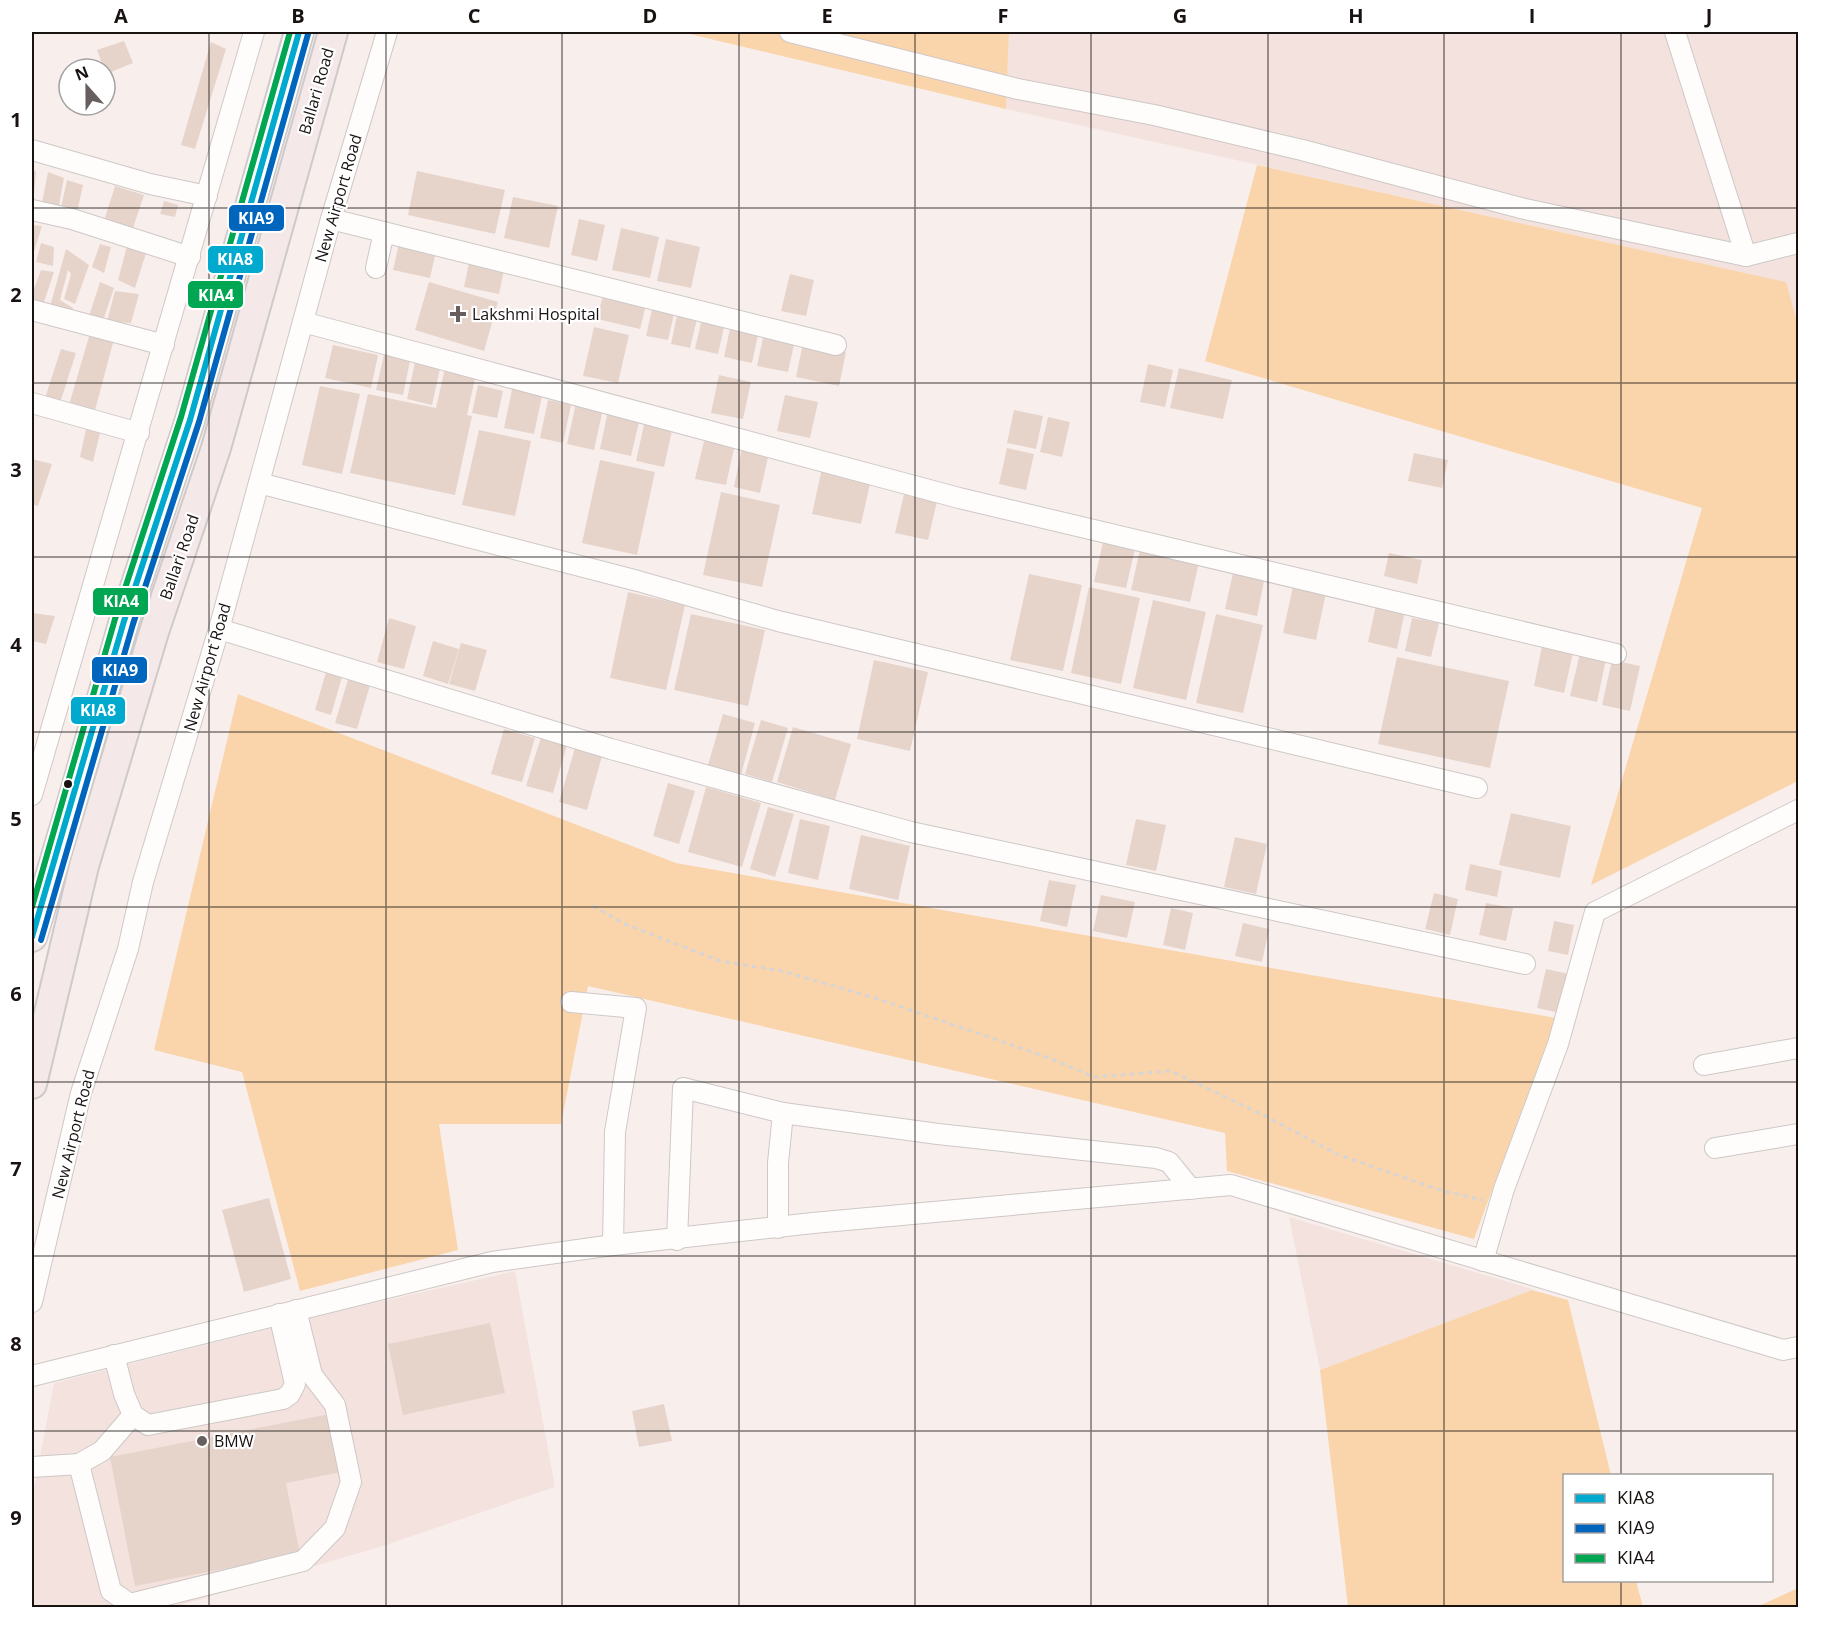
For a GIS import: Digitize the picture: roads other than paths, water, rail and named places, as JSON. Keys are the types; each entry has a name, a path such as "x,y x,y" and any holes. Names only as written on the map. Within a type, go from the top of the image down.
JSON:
{"highway":[{"name":"Ballari Road","path":"32,937 124,621 190,420 299,32"},
{"name":"Ballari Road","path":"32,1084 84,866 154,632 216,448 333,32"}],"street":[{"name":"New Airport Road","path":"32,1302 81,1093 128,949 143,882 219,628 331,219 387,32"},
{"path":"790,32 1018,89 1154,115 1302,150 1525,209 1746,256 1798,243"},
{"path":"1675,32 1746,256"},
{"path":"32,795 190,257 250,33"},
{"path":"32,150 150,184 207,196"},
{"path":"32,210 72,219 190,257"},
{"path":"331,219 836,345"},
{"path":"376,268 384,232"},
{"path":"32,310 164,345"},
{"path":"303,322 959,498 1616,654"},
{"path":"32,403 139,433"},
{"path":"259,483 638,581 778,621 1477,788"},
{"path":"219,628 611,749 911,832 1525,964"},
{"path":"1483,1261 1499,1204 1558,1044 1594,912 1798,810"},
{"path":"571,1002 636,1008 615,1132 613,1245"},
{"path":"1704,1065 1798,1048"},
{"path":"677,1240 683,1088 783,1113 938,1134 1156,1158 1169,1162 1191,1189"},
{"path":"778,1228 778,1162 783,1113"},
{"path":"1715,1148 1798,1134"},
{"path":"32,1376 492,1262 613,1245 1231,1185 1783,1350 1798,1347"},
{"path":"114,1355 124,1394 133,1415 148,1425 283,1400 290,1394 295,1384 287,1312"},
{"path":"79,1464 111,1591 130,1604 303,1562 335,1528 351,1482 335,1405 312,1375 287,1312"},
{"path":"32,1467 79,1464 102,1451 133,1415"}],"place":[{"name":"Lakshmi Hospital","path":"458,314"},
{"name":"BMW","path":"202,1441"}]}
